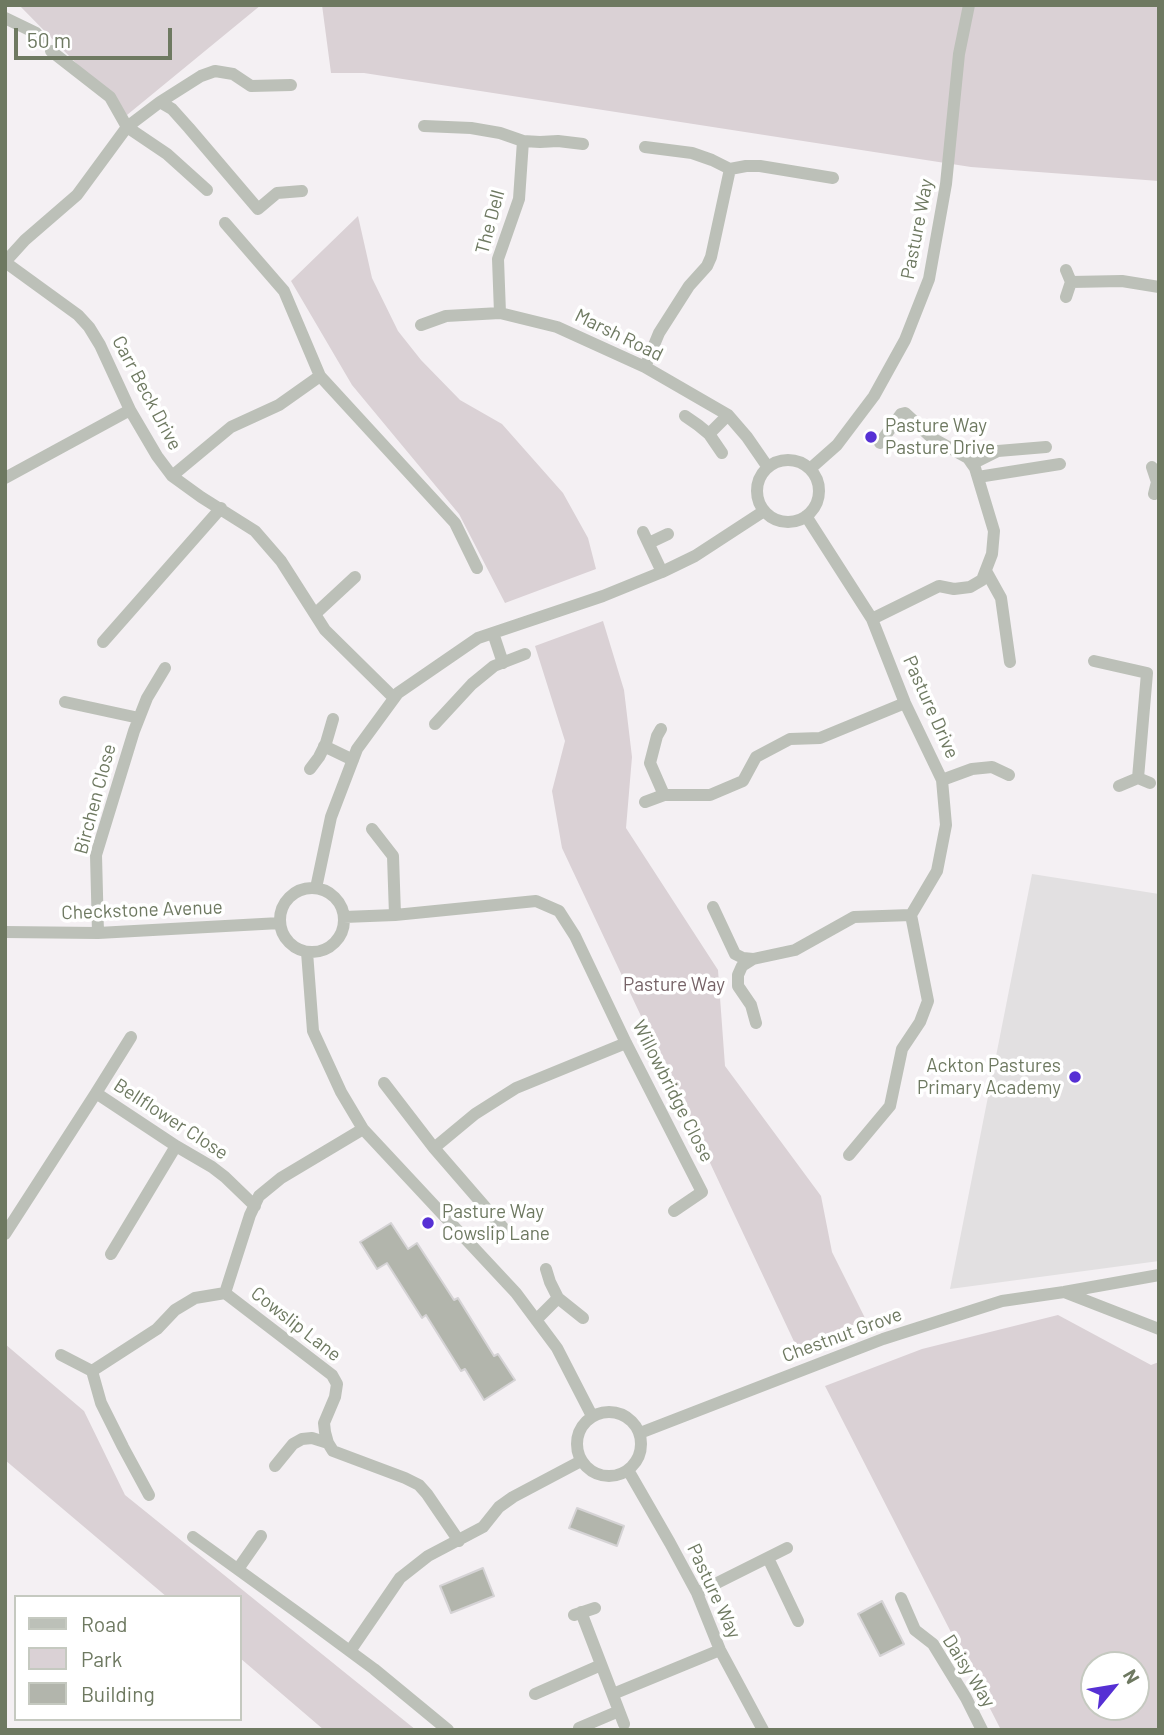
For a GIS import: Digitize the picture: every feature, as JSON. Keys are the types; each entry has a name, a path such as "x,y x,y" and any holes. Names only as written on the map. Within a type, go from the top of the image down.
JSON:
{"street":[{"name":"Pasture Way","path":"811,468 837,445 874,396 905,340 929,279 946,184 959,54 969,5"},
{"path":"5,18 36,33 40,38"},
{"path":"51,51 110,97 127,127 167,154 206,190"},
{"path":"5,262 24,240 77,195 127,127 201,76 215,71 233,74 251,86 291,85"},
{"path":"160,102 172,109 190,128 258,209 277,193 302,191"},
{"path":"424,126 471,128 500,133 523,141 583,144"},
{"name":"The Dell","path":"500,313 498,260 519,199 523,141"},
{"path":"645,147 692,153 730,169 760,166 833,178"},
{"path":"645,367 659,333 711,257 730,169"},
{"path":"225,223 284,291 320,376 455,523 477,568"},
{"name":"Carr Beck Drive","path":"5,262 78,315 89,327 130,410 172,476 255,531 281,561 331,636 394,698"},
{"path":"1066,297 1068,276 1159,287"},
{"name":"Marsh Road","path":"421,325 446,316 500,313 557,327 645,367 727,415 747,436 768,467"},
{"path":"172,476 231,427 279,405 320,376"},
{"path":"5,478 130,410"},
{"path":"872,619 939,586 954,589 970,587 982,580 992,554 994,531 975,468 968,458 932,438 905,414 901,414 880,443"},
{"path":"709,435 727,415"},
{"path":"685,416 709,435 722,453"},
{"path":"972,464 998,450 1046,447"},
{"path":"791,459 811,468 819,483 815,508 796,521 785,522 774,519 764,511 756,490 760,476 768,467 780,460 791,459"},
{"path":"978,477 1060,464"},
{"path":"1152,467 1157,486"},
{"path":"103,642 221,509"},
{"path":"316,888 331,817 357,749 398,692 478,638 603,596 662,572 695,556 764,511"},
{"name":"Pasture Drive","path":"806,516 872,619 905,703 942,780 946,825 937,871 911,915"},
{"path":"662,572 646,538 668,534"},
{"path":"986,571 1001,598 1010,662"},
{"path":"315,614 355,577"},
{"path":"493,633 503,663"},
{"path":"435,724 472,684 494,666 525,654"},
{"path":"1094,660 1153,672 1144,781 1119,786"},
{"name":"Birchen Close","path":"98,933 96,855 139,719 147,698 165,667"},
{"path":"65,702 139,719"},
{"path":"645,802 664,795 710,795 743,781 756,757 790,739 820,738 905,703"},
{"path":"310,769 324,747 333,719"},
{"path":"661,729 650,763 664,795"},
{"path":"324,747 353,760"},
{"path":"942,780 994,762 1009,775"},
{"path":"372,829 393,856 395,915"},
{"path":"306,888 316,888 332,894 338,901 344,917 344,927 334,944 317,952 307,952 288,942 279,923 280,913 289,896 306,888"},
{"name":"Willowbridge Close","path":"344,917 395,915 536,901 559,911 575,936 702,1192 674,1210"},
{"path":"713,907 735,954 752,959 795,950 854,917 911,915 928,1001 920,1022 902,1049 890,1106 849,1155"},
{"name":"Checkstone Avenue","path":"5,932 98,933 279,923"},
{"path":"307,952 313,1031 341,1091 363,1129 516,1293 557,1348 592,1416"},
{"path":"752,959 742,966 738,975 738,986 751,1005 756,1023"},
{"name":"Bellflower Close","path":"5,1234 131,1037"},
{"path":"434,1148 475,1114 516,1088 626,1043"},
{"path":"384,1083 434,1148 505,1230"},
{"name":"Bellflower Close","path":"96,1093 212,1167 255,1206"},
{"name":"Cowslip Lane","path":"328,1443 324,1423 335,1397 337,1384 332,1376 225,1293 237,1250 259,1196 281,1178 363,1129"},
{"path":"111,1254 176,1146"},
{"path":"546,1269 558,1298 583,1318"},
{"name":"Chestnut Grove","path":"640,1433 883,1339 1002,1301 1159,1275"},
{"name":"Chestnut Grove","path":"1064,1292 1159,1329"},
{"path":"92,1371 157,1329 175,1310 195,1298 225,1293"},
{"path":"536,1320 558,1298"},
{"path":"61,1355 92,1371 102,1403 122,1447 149,1494"},
{"path":"618,1413 628,1418 640,1433 641,1455 628,1471 621,1475 598,1475 581,1461 577,1442 579,1432 592,1416 618,1413"},
{"path":"275,1466 293,1444 302,1439 312,1438 328,1443 333,1451 419,1485 459,1541"},
{"path":"350,1651 400,1578 428,1556 483,1527 499,1507 513,1497 581,1461"},
{"name":"Pasture Way","path":"628,1471 697,1593 720,1650 763,1730"},
{"path":"238,1569 261,1536"},
{"path":"193,1537 374,1669 448,1730"},
{"path":"697,1593 787,1548"},
{"path":"768,1558 798,1621"},
{"name":"Daisy Way","path":"901,1598 915,1630 933,1644 982,1730"},
{"path":"595,1608 578,1614 595,1648 624,1724"},
{"path":"613,1694 720,1650"},
{"path":"536,1693 601,1665"},
{"path":"579,1728 619,1710"}],"shaded area":[{"name":"Ackton Pastures Primary Academy","path":"1032,874 1159,894 1159,1261 950,1289"}],"green space":[{"path":"19,5 261,5 127,115"},
{"path":"322,5 1159,5 1159,181 971,167 364,73 331,73"},
{"path":"358,216 372,278 398,331 421,360 460,400 502,424 563,493 588,538 596,569 505,603 459,514 352,385 291,281"},
{"name":"Pasture Way","path":"603,621 624,690 632,757 626,828 718,970 725,1066 821,1196 832,1252 867,1322 798,1350 562,848 552,791 565,741 535,646"},
{"path":"1058,1315 1151,1365 1159,1362 1159,1730 1001,1730 825,1386 922,1349"},
{"path":"5,1344 84,1411 125,1495 416,1730 324,1730 242,1660 242,1595 165,1595 5,1460"}],"building":[{"path":"391,1223 408,1249 417,1243 454,1300 458,1298 494,1356 498,1354 515,1380 484,1400 465,1369 461,1371 426,1315 422,1318 387,1263 377,1269 360,1242"},
{"path":"577,1508 624,1526 617,1546 569,1528"},
{"path":"483,1568 494,1596 451,1613 440,1586"},
{"path":"882,1601 904,1644 880,1656 858,1614"}],"place":[{"name":"Pasture Way Pasture Drive","path":"871,437"},
{"name":"Ackton Pastures Primary Academy","path":"1075,1077"},
{"name":"Pasture Way Cowslip Lane","path":"428,1223"}]}
